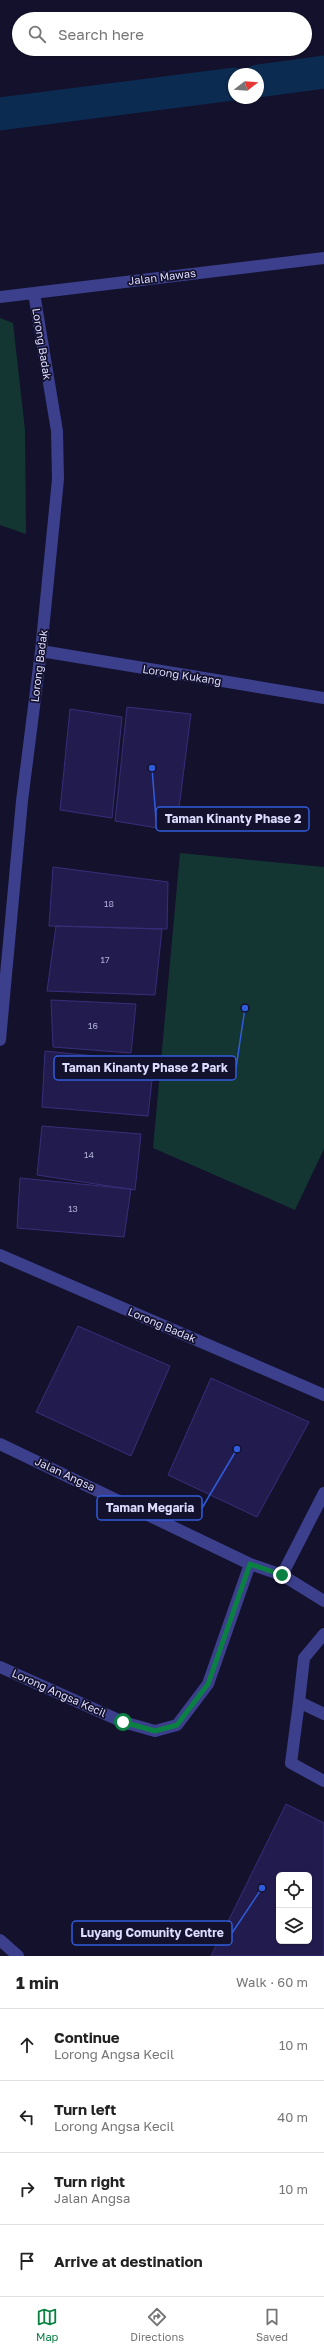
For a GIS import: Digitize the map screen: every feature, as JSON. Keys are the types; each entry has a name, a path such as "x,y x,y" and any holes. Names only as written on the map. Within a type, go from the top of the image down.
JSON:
{"street":[{"name":"Jalan Mawas","path":"0,297 324,258"},
{"name":"Lorong Badak","path":"0,1040 22,802 41,651 58,479 57,431 34,293"},
{"name":"Lorong Kukang","path":"41,651 324,698"},
{"name":"Lorong Badak","path":"0,1254 324,1395"},
{"name":"Jalan Angsa","path":"0,1444 250,1564 282,1575 324,1601"},
{"path":"282,1575 324,1493"},
{"name":"Lorong Angsa Kecil","path":"0,1667 123,1722 155,1731 177,1725 208,1684 250,1564"},
{"path":"324,1634 304,1658 291,1763 324,1781"},
{"path":"299,1702 324,1714"},
{"path":"0,1940 18,1956"}],"green space":[{"path":"0,318 13,323 25,430 26,534 0,525"},
{"path":"180,853 324,867 324,1149 295,1210 153,1148"}],"building":[{"path":"127,707 191,714 176,831 115,821"},
{"path":"70,709 122,717 112,818 60,810"},
{"path":"53,867 168,882 167,929 49,926"},
{"path":"56,926 162,929 155,995 47,991"},
{"path":"51,1000 136,1004 131,1053 53,1047"},
{"path":"45,1051 154,1062 148,1116 42,1107"},
{"path":"42,1126 141,1134 135,1190 37,1175"},
{"path":"20,1178 131,1189 124,1237 17,1228"},
{"path":"78,1326 170,1366 131,1456 36,1412"},
{"path":"211,1378 309,1422 257,1517 168,1475"},
{"path":"286,1804 324,1823 324,1956 211,1956"}],"waterway":[{"path":"264,80 324,72"},
{"path":"0,114 228,85"}],"place":[{"name":"Taman Kinanty Phase 2","path":"152,768"},
{"name":"Taman Kinanty Phase 2 Park","path":"245,1008"},
{"name":"Taman Megaria","path":"237,1449"},
{"name":"Luyang Comunity Centre","path":"262,1888"}],"route":[{"path":"123,1722 155,1731 177,1725 208,1684 250,1564 282,1575"}]}
